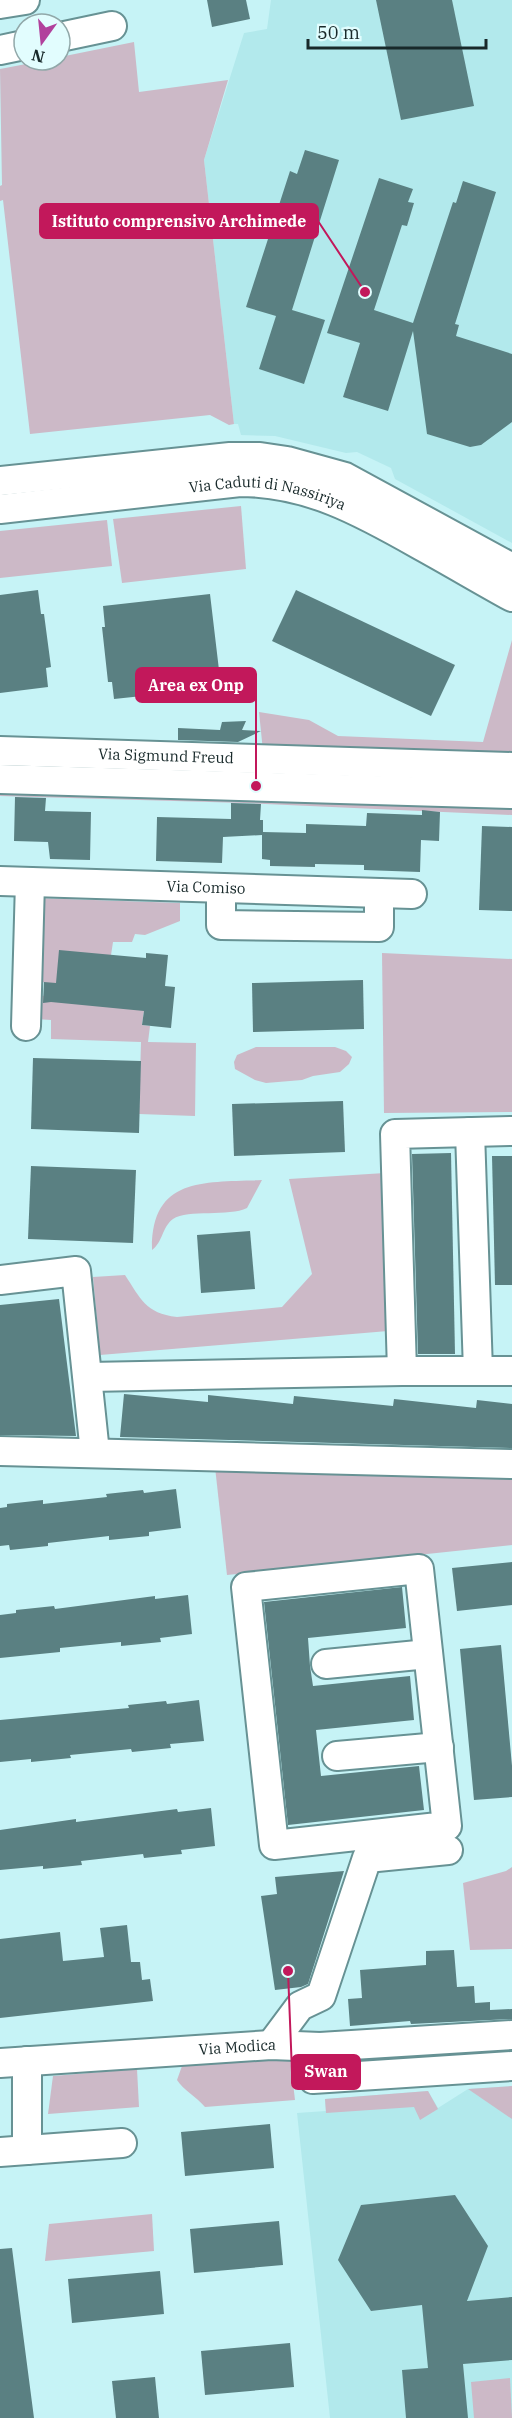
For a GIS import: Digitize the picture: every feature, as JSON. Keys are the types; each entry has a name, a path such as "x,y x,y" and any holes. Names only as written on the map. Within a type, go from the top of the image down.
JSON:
{"street":[{"path":"0,4 25,0"},
{"path":"72,34 112,26"},
{"name":"Via Caduti di Nassiriya","path":"0,481 230,457 260,457 287,461 345,477 512,568"},
{"name":"Via Caduti di Nassiriya","path":"0,509 240,482 260,482 311,492 360,511 512,597"},
{"name":"Via Sigmund Freud","path":"0,751 512,767"},
{"path":"0,779 512,794"},
{"name":"Via Comiso","path":"0,881 412,894"},
{"path":"26,1026 30,882"},
{"path":"221,888 220,925 379,927 379,893"},
{"path":"402,1371 395,1134 512,1131"},
{"path":"470,1132 478,1371"},
{"path":"0,1280 76,1271 89,1377 95,1453"},
{"path":"89,1377 512,1371"},
{"path":"0,1452 512,1464"},
{"path":"366,1847 447,1826 419,1569 246,1587 274,1845 448,1850"},
{"path":"326,1664 428,1654"},
{"path":"337,1756 439,1747"},
{"path":"271,2045 300,2006 321,1996 366,1847"},
{"name":"Via Modica","path":"14,2062 271,2045 310,2047 512,2035"},
{"path":"457,2039 460,2070"},
{"path":"414,2042 418,2073"},
{"path":"310,2047 313,2079 512,2066"},
{"path":"14,2062 13,2151 122,2143"}],"shaded area":[{"path":"271,0 512,0 512,543 395,479 391,468 357,452 346,453 275,436 241,435 238,424 234,424 204,160 244,33 267,29"},
{"path":"134,42 139,92 228,80 204,160 234,424 229,425 210,415 30,434 3,200 0,201 0,186 2,185 0,69 12,67 12,72 72,72 72,55"},
{"path":"241,506 246,569 122,583 113,519"},
{"path":"107,520 112,566 0,578 0,531"},
{"path":"512,640 512,758 263,751 259,712 309,720 338,736 483,742"},
{"path":"0,785 512,804 512,815 244,803 0,796"},
{"path":"36,898 180,903 180,921 145,935 135,934 132,942 113,942 111,955 144,1011 142,1025 150,1026 148,1042 196,1043 195,1116 139,1114 141,1042 51,1039 51,1020 35,1019 35,995 46,996 47,983 35,981"},
{"path":"382,953 512,959 512,1112 384,1113"},
{"path":"256,1047 335,1047 346,1051 352,1057 349,1064 340,1072 302,1080 266,1083 235,1069 234,1062 237,1055"},
{"path":"385,1173 388,1331 100,1355 93,1277 125,1275 145,1304 158,1312 177,1317 282,1307 312,1274 289,1179"},
{"path":"262,1180 247,1208 230,1212 188,1214 173,1219 152,1250 154,1226 161,1208 172,1196 186,1188 203,1184"},
{"path":"215,1467 512,1475 512,1545 227,1575"},
{"path":"512,1867 512,1949 470,1950 463,1883 506,1871"},
{"path":"290,2058 295,2100 205,2107 177,2080 182,2066"},
{"path":"137,2069 139,2107 48,2114 53,2076"},
{"path":"512,2086 512,2418 330,2418 297,2113 326,2111 325,2099 428,2091 438,2108 468,2089"},
{"path":"512,2086 512,2119 468,2089"},
{"path":"428,2091 438,2109 420,2120 414,2107 326,2113 325,2099"},
{"path":"152,2214 154,2251 45,2261 49,2224"},
{"path":"510,2378 512,2418 474,2418 471,2382"}],"building":[{"path":"207,0 246,0 250,19 212,27"},
{"path":"376,0 452,0 474,106 401,120"},
{"path":"305,150 339,160 292,310 325,320 304,384 259,369 276,316 246,307 290,171 297,174"},
{"path":"379,178 413,189 408,202 414,203 407,226 402,225 374,310 413,323 453,202 456,203 463,181 496,192 455,324 459,325 456,336 512,354 512,422 481,445 470,447 427,434 413,331 388,411 343,397 360,343 327,333"},
{"path":"38,590 41,614 44,614 51,667 46,668 48,687 0,693 0,595"},
{"path":"296,590 455,665 431,716 272,641"},
{"path":"210,594 219,670 216,670 218,688 114,699 112,682 108,682 102,627 105,627 103,606"},
{"path":"246,721 242,730 261,731 238,742 178,740 178,728 220,730 222,722"},
{"path":"15,797 46,798 45,811 91,812 90,860 50,859 48,842 14,841"},
{"path":"231,803 261,804 260,820 263,820 263,832 306,833 306,824 366,826 367,813 422,815 422,810 440,812 439,841 421,840 420,872 364,870 364,865 270,866 270,860 262,859 262,835 223,837 222,863 156,861 157,817 231,819"},
{"path":"482,826 512,827 512,911 479,910"},
{"path":"59,950 146,958 146,953 168,955 165,986 175,987 171,1028 142,1025 144,1011 43,1003 44,982 56,983"},
{"path":"363,980 364,1029 253,1032 252,983"},
{"path":"33,1058 141,1061 139,1133 31,1129"},
{"path":"343,1101 345,1152 234,1156 232,1104"},
{"path":"451,1153 455,1354 418,1354 412,1154"},
{"path":"492,1156 512,1156 512,1285 495,1285"},
{"path":"31,1166 136,1170 133,1243 28,1239"},
{"path":"250,1231 255,1289 201,1293 197,1235"},
{"path":"59,1299 76,1436 0,1435 0,1305"},
{"path":"124,1394 208,1402 208,1395 293,1404 294,1396 393,1406 394,1399 476,1408 477,1400 512,1404 512,1448 120,1437"},
{"path":"176,1489 181,1528 149,1532 149,1536 109,1540 109,1536 10,1550 9,1545 0,1546 0,1508 7,1507 7,1504 43,1500 43,1504 107,1497 106,1494"},
{"path":"512,1562 512,1605 457,1611 452,1568"},
{"path":"402,1587 406,1628 308,1638 310,1666 313,1686 410,1676 414,1720 316,1730 321,1776 419,1766 424,1810 288,1825 264,1602"},
{"path":"188,1595 192,1634 160,1638 161,1642 121,1646 121,1642 90,1645 60,1648 60,1652 0,1658 0,1615 16,1613 16,1610 54,1606 55,1609 155,1596 155,1599"},
{"path":"501,1645 512,1766 512,1797 474,1800 460,1649"},
{"path":"199,1700 204,1741 170,1744 171,1748 70,1755 71,1758 31,1762 31,1759 0,1762 0,1720 129,1708 128,1705 166,1701 167,1704"},
{"path":"211,1808 215,1846 181,1850 182,1854 144,1858 143,1854 81,1861 82,1865 0,1870 0,1830 76,1819 76,1822 177,1809 178,1812"},
{"path":"344,1871 308,1984 275,1990 261,1896 277,1894 275,1877"},
{"path":"127,1925 131,1962 140,1962 142,1980 150,1979 153,2001 0,2018 0,1939 60,1932 63,1961 104,1957 100,1928"},
{"path":"454,1950 457,1987 474,1986 475,2003 490,2002 490,2010 512,2009 512,2019 411,2024 410,2021 350,2026 348,1999 362,1998 360,1970 426,1965 426,1951"},
{"path":"270,2124 274,2168 185,2176 181,2132"},
{"path":"455,2195 488,2246 467,2301 512,2297 512,2360 463,2364 468,2418 406,2418 402,2370 428,2368 422,2305 371,2311 338,2260 361,2205"},
{"path":"279,2221 283,2265 194,2273 190,2229"},
{"path":"12,2248 34,2418 0,2418 0,2249"},
{"path":"160,2271 164,2314 72,2323 68,2279"},
{"path":"290,2343 294,2387 205,2395 201,2351"},
{"path":"155,2377 159,2418 116,2418 112,2381"}],"place":[{"name":"Istituto comprensivo Archimede","path":"365,292"},
{"name":"Area ex Onp","path":"256,786"},
{"name":"Swan","path":"288,1971"}]}
